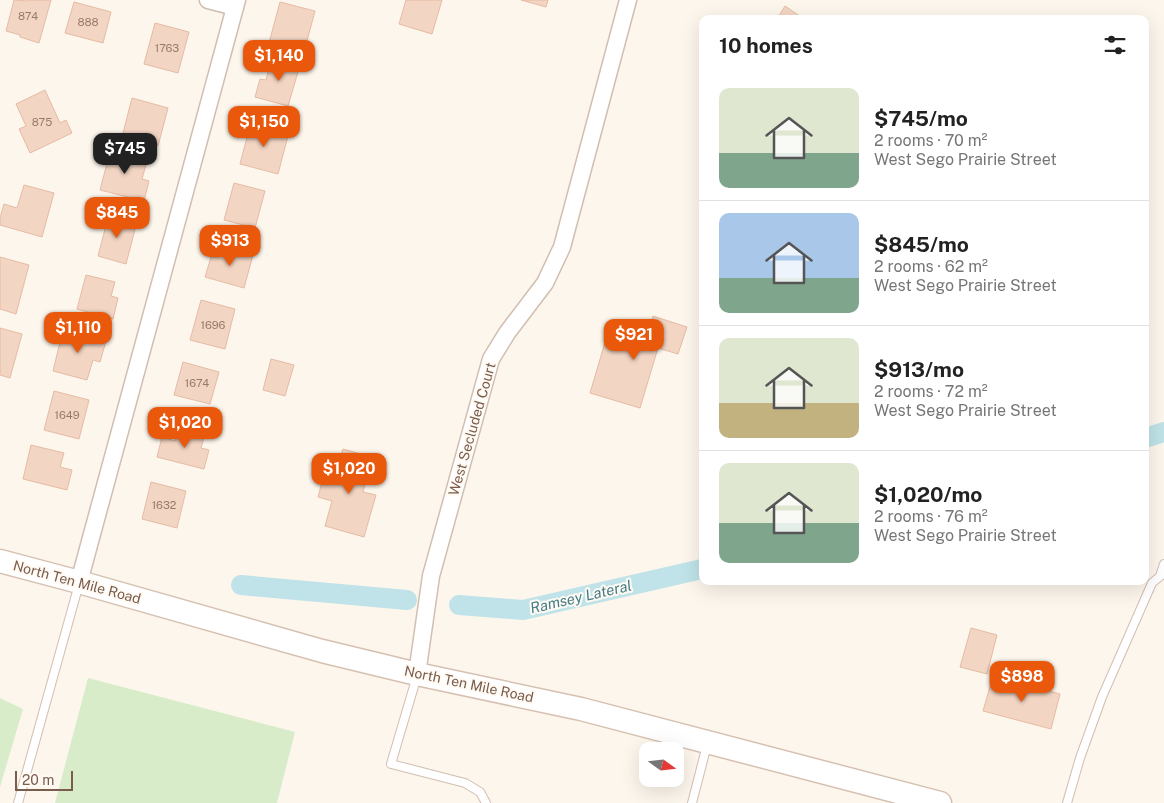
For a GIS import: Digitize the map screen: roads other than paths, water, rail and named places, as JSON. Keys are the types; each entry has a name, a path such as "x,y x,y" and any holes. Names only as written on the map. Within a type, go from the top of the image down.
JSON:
{"main road":[{"name":"North Ten Mile Road","path":"0,561 322,651 417,674 581,709 940,803"}],"street":[{"path":"79,582 236,4 208,0"},
{"name":"West Secluded Court","path":"417,674 431,576 491,359 507,333 545,283 562,247 628,0"}],"lane":[{"path":"1067,803 1080,758 1102,697 1152,583 1162,574 1164,564"},
{"path":"18,803 79,582"},
{"path":"417,674 391,764 465,783 480,792 486,803"},
{"path":"692,803 708,743"}],"waterway":[{"name":"Ramsey Lateral","path":"1149,437 1164,432"},
{"name":"Ramsey Lateral","path":"459,605 523,610 699,570"},
{"name":"Ramsey Lateral","path":"241,585 407,600"}]}
